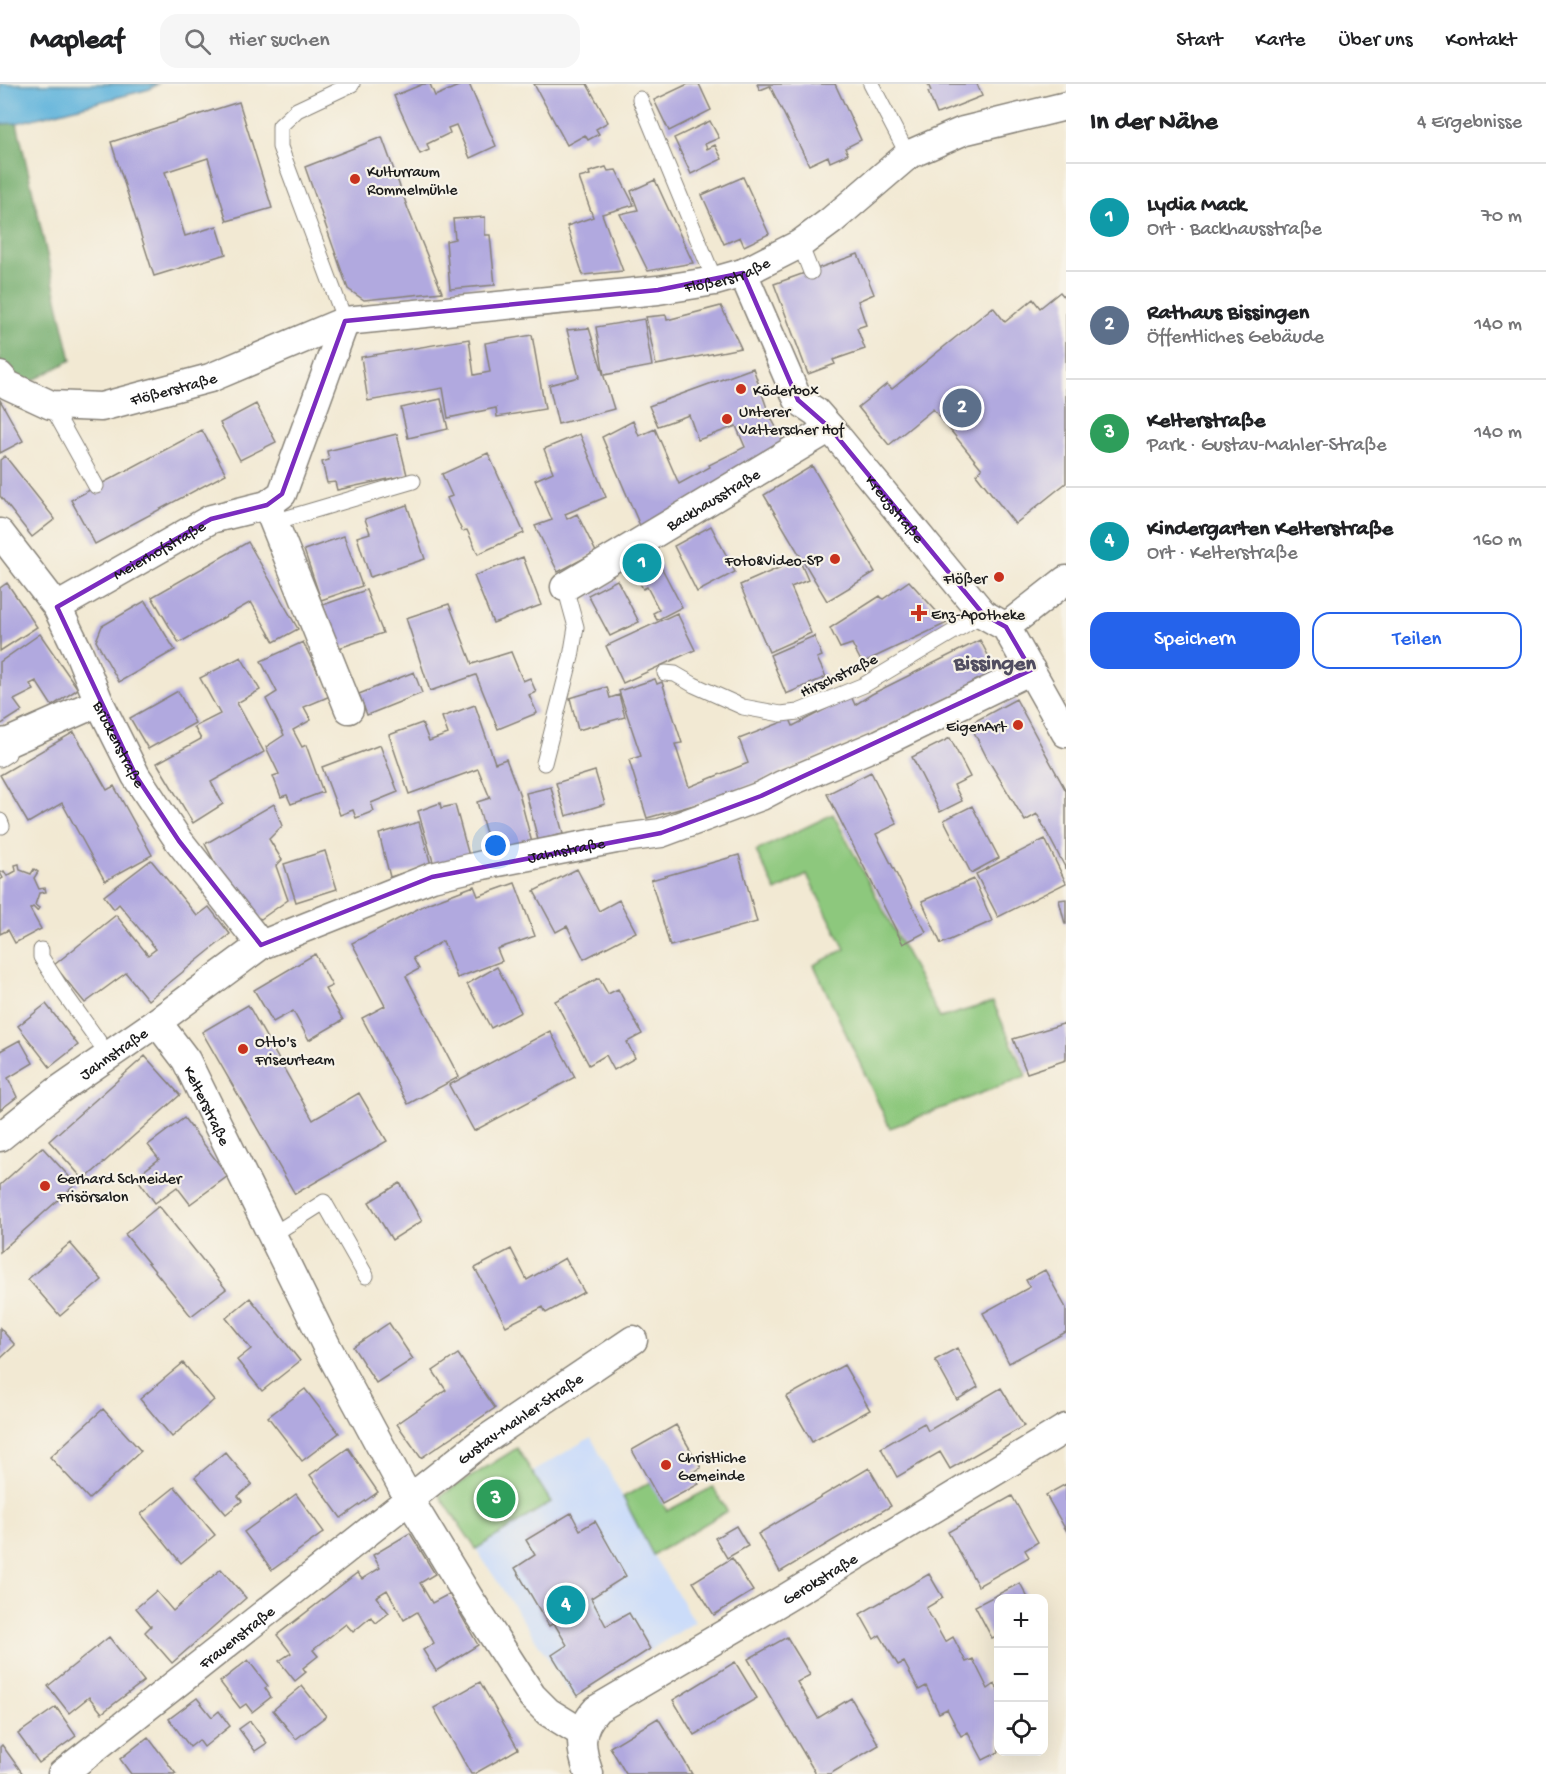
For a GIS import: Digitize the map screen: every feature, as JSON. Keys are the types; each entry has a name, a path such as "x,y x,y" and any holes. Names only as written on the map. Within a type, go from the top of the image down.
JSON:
{"street":[{"name":"Flößerstraße","path":"0,376 8,385 51,405 101,407 210,378 345,321 658,290 715,281 743,273 800,244 831,221 908,155 963,131 1066,106"},
{"name":"Kreuzstraße","path":"743,273 798,400 816,412 994,620 1031,670 1066,733"},
{"path":"345,321 282,494 271,513 349,709"},
{"name":"Backhausstraße","path":"565,587 830,428"},
{"name":"Meierhofstraße","path":"57,607 211,519 271,513"},
{"name":"Brückenstraße","path":"0,533 57,607 99,702 136,776 179,841 261,945"},
{"path":"994,620 1066,580"},
{"name":"Jahnstraße","path":"0,1137 56,1092 157,1022 261,945 432,878 483,865 616,839 661,833 761,796 879,744 1031,670"},
{"path":"3,748 99,702"},
{"name":"Kelterstraße","path":"157,1022 186,1060 369,1426 409,1499 532,1696 548,1712 582,1733"},
{"name":"Gustav-Mahler-Straße","path":"409,1499 479,1444 633,1340"},
{"name":"Gerokstraße","path":"582,1733 589,1718 597,1709 811,1583 1066,1428"},
{"name":"Frauenstraße","path":"62,1774 409,1499"},
{"path":"582,1733 582,1754 589,1774"}],"lane":[{"path":"345,321 280,147 280,126 297,110 352,84"},
{"path":"871,84 908,155"},
{"path":"640,99 715,281"},
{"path":"800,244 811,272"},
{"path":"51,405 96,486"},
{"path":"271,513 413,481"},
{"path":"544,763 571,657 576,627 565,587"},
{"name":"Hirschstraße","path":"665,673 675,674 693,685 743,707 781,714 798,712 864,685 994,620"},
{"path":"40,950 41,957 64,993 109,1056"},
{"path":"272,1235 324,1202 366,1276"}],"highlighted area":[{"path":"743,273 798,400 830,428 983,614 1006,627 1031,670 761,796 661,833 432,877 261,945 179,841 136,776 57,607 211,519 267,505 282,494 345,321 658,290"}],"shaded area":[{"path":"591,1437 653,1555 695,1622 574,1698 476,1549 550,1502 532,1472"}],"green space":[{"path":"17,123 71,360 25,385 0,369 0,124"},
{"path":"833,814 940,1018 993,1002 1026,1076 890,1128 814,965 845,949 807,875 776,891 756,851"},
{"path":"517,1448 551,1502 476,1549 440,1496"},
{"path":"651,1482 667,1511 713,1487 727,1511 653,1555 623,1497"}],"water":[{"path":"0,84 158,84 150,89 17,123 0,124"}],"building":[{"path":"423,84 430,84 435,96 463,84 469,84 496,146 470,158 456,125 448,128 450,133 427,144 429,150 420,154 394,96"},
{"path":"534,84 587,84 608,122 596,129 599,134 588,140 585,135 567,145"},
{"path":"688,84 699,84 711,110 669,131 654,100"},
{"path":"757,84 835,84 861,140 845,148 848,154 830,162 828,156 809,165 770,86 760,90"},
{"path":"928,84 977,84 982,96 937,114 928,92 931,91"},
{"path":"239,102 272,208 227,221 208,158 165,172 185,236 217,226 226,254 154,276 111,142"},
{"path":"710,121 719,138 705,144 707,149 715,145 722,159 691,174 674,138"},
{"path":"382,137 442,292 364,300 348,289 305,167"},
{"path":"606,167 608,171 616,170 634,205 602,214 623,271 583,275 567,226 593,217 579,178"},
{"path":"743,177 769,234 744,246 740,237 724,244 702,195"},
{"path":"655,180 693,263 648,271 620,214 638,210 631,191"},
{"path":"485,217 485,235 490,235 495,285 450,289 446,241 455,239 453,219"},
{"path":"858,254 874,294 858,301 866,325 857,328 865,349 833,360 835,364 808,374 774,284"},
{"path":"1060,292 1066,299 1066,483 1015,524 976,474 982,469 933,409 889,445 858,407 887,384 892,389 993,307 1005,322 1033,299 1040,308"},
{"path":"721,306 741,348 656,365 646,317 666,315 667,320"},
{"path":"644,319 652,366 604,375 596,327"},
{"path":"589,328 614,409 558,424 549,385 579,377 567,330"},
{"path":"532,335 545,409 497,417 496,408 448,418 443,388 368,401 361,357 469,339 474,375 490,372 485,343"},
{"path":"753,368 769,414 786,446 641,528 602,437 633,421 639,436 655,429 679,484 710,467 709,465 745,447 736,426 698,440 689,415 658,426 649,406"},
{"path":"441,399 448,429 408,438 401,408"},
{"path":"0,400 23,441 0,453"},
{"path":"256,404 276,442 240,460 220,423"},
{"path":"202,430 226,474 95,544 71,500"},
{"path":"397,434 407,475 337,490 335,482 327,483 322,462 329,460 327,451"},
{"path":"580,434 606,497 565,514 567,519 577,514 596,552 558,572 535,526 552,520 535,480 553,472 544,449"},
{"path":"488,453 524,533 478,554 467,530 462,531 447,498 452,496 442,474"},
{"path":"5,456 55,519 32,537 0,496 0,460"},
{"path":"812,466 875,572 827,601 764,495"},
{"path":"407,505 425,559 370,577 357,537 370,533 365,519"},
{"path":"711,526 735,572 697,592 674,546"},
{"path":"344,536 362,586 321,600 304,550"},
{"path":"248,542 298,629 274,642 251,602 179,643 152,597"},
{"path":"523,557 541,605 493,623 474,576"},
{"path":"656,557 682,607 657,620 653,613 659,610 647,587 643,589 639,581 644,579 637,567"},
{"path":"799,559 808,580 791,587 811,633 769,652 740,585"},
{"path":"617,580 639,622 610,636 588,595"},
{"path":"909,581 947,623 862,663 852,644 840,648 830,628 880,596 883,599"},
{"path":"7,583 37,627 0,651 0,588"},
{"path":"366,590 383,633 339,648 323,605"},
{"path":"145,601 175,650 119,682 96,641 102,626"},
{"path":"449,604 472,664 511,652 523,681 530,678 536,692 529,695 537,713 498,729 476,675 430,691 406,618"},
{"path":"677,613 695,650 623,683 606,646"},
{"path":"40,634 78,689 52,706 36,681 30,684 34,690 14,700 22,711 0,725 0,662"},
{"path":"814,636 822,656 817,658 826,677 786,694 770,655"},
{"path":"980,640 999,676 756,783 694,805 647,818 629,760 641,756 619,691 655,679 657,684 662,682 682,743 675,744 689,787 748,763 739,739 790,719 793,726 851,696 855,705 872,694"},
{"path":"303,642 330,696 304,707 311,720 293,730 302,747 306,745 323,792 291,804 287,795 281,797 273,776 279,774 266,747 284,735 266,699 277,692 261,661"},
{"path":"241,657 260,690 237,703 264,752 211,782 223,804 193,823 157,763 201,739 194,727 220,714 200,678"},
{"path":"414,672 422,693 367,715 359,694"},
{"path":"607,687 610,698 619,695 625,717 578,730 570,698"},
{"path":"178,691 195,723 148,749 130,718"},
{"path":"1016,699 1066,791 1066,869 1037,814 1025,821 987,758 970,724"},
{"path":"475,705 495,763 506,759 519,793 532,843 491,851 477,802 490,798 478,769 409,794 389,735 422,723 429,741 448,734 442,717"},
{"path":"74,732 107,790 114,786 152,855 105,881 62,803 28,823 0,775"},
{"path":"950,738 970,777 954,785 962,801 940,812 912,757"},
{"path":"380,745 398,792 371,803 374,811 356,818 353,810 340,815 322,767"},
{"path":"595,771 605,804 566,816 556,783"},
{"path":"871,772 897,824 876,834 926,932 903,944 827,794"},
{"path":"551,787 563,834 538,840 526,793"},
{"path":"440,803 441,808 455,805 469,856 434,865 418,811"},
{"path":"274,804 282,826 269,839 282,860 276,866 288,900 261,919 251,915 232,895 205,844"},
{"path":"972,806 999,858 971,873 944,820"},
{"path":"419,822 431,865 390,877 379,834"},
{"path":"1045,839 1066,883 998,917 976,874"},
{"path":"325,851 337,889 296,902 284,864"},
{"path":"739,855 757,922 670,946 651,880"},
{"path":"151,860 197,916 209,907 230,934 148,1000 126,973 85,1003 54,965 116,915 148,955 156,949 119,904 114,909 104,896"},
{"path":"19,864 20,870 31,874 34,869 38,872 34,878 39,889 45,888 46,892 39,893 35,905 39,908 37,911 33,907 30,909 41,929 15,943 8,930 0,934 0,880 3,878 0,873 4,871 7,876 16,871 15,865"},
{"path":"577,869 599,911 619,900 636,932 584,959 567,926 556,932 534,891"},
{"path":"974,879 992,921 941,944 922,901"},
{"path":"515,883 535,936 497,949 502,961 457,978 443,941 413,958 419,969 406,976 459,1077 408,1104 362,1018 385,1006 352,943 429,903 474,886 478,896"},
{"path":"1066,899 1066,924 1065,924 1059,900"},
{"path":"315,954 332,986 325,989 343,1020 309,1040 293,1011 273,1022 254,990"},
{"path":"497,967 521,1012 491,1028 467,984"},
{"path":"599,978 608,994 618,989 642,1034 627,1042 635,1058 614,1070 606,1055 589,1065 555,1001"},
{"path":"46,1004 78,1045 50,1067 18,1026"},
{"path":"248,1005 313,1120 359,1093 387,1141 295,1194 202,1032"},
{"path":"1066,1023 1066,1060 1027,1073 1013,1039"},
{"path":"550,1031 575,1077 474,1131 449,1085"},
{"path":"20,1040 33,1063 8,1078 17,1097 0,1110 0,1051"},
{"path":"145,1056 180,1095 84,1180 49,1141"},
{"path":"184,1118 228,1176 190,1204 177,1187 155,1203 136,1177 159,1159 148,1145"},
{"path":"42,1147 76,1184 0,1252 0,1185"},
{"path":"400,1183 422,1221 392,1240 369,1202"},
{"path":"159,1206 226,1289 191,1316 125,1234"},
{"path":"70,1243 102,1280 60,1316 28,1279"},
{"path":"511,1249 527,1280 565,1258 584,1292 546,1313 543,1307 506,1326 475,1268"},
{"path":"1045,1270 1066,1308 1066,1332 1009,1363 983,1313 1030,1287 1026,1280"},
{"path":"250,1298 300,1361 262,1391 237,1360 251,1349 226,1318"},
{"path":"389,1323 413,1359 376,1383 353,1347"},
{"path":"0,1328 15,1345 0,1359"},
{"path":"957,1348 978,1387 957,1400 935,1360"},
{"path":"458,1354 495,1408 421,1458 397,1424 446,1390 433,1371"},
{"path":"183,1363 214,1400 172,1437 140,1399"},
{"path":"844,1365 870,1410 812,1442 786,1397"},
{"path":"1001,1388 1024,1426 950,1469 940,1452 897,1477 881,1448 924,1423 928,1431"},
{"path":"305,1389 339,1433 302,1461 268,1417"},
{"path":"103,1409 141,1451 89,1499 50,1457"},
{"path":"676,1425 701,1468 692,1472 699,1484 662,1504 632,1450"},
{"path":"348,1448 378,1492 341,1518 310,1475"},
{"path":"225,1452 252,1484 238,1496 242,1501 226,1514 195,1477"},
{"path":"869,1468 891,1506 780,1572 758,1534"},
{"path":"1066,1484 1066,1530 1046,1495"},
{"path":"175,1487 215,1535 181,1563 141,1514"},
{"path":"296,1494 324,1532 272,1570 244,1532"},
{"path":"1012,1496 1038,1542 1025,1550 1029,1557 978,1586 948,1532"},
{"path":"571,1513 580,1530 595,1521 626,1576 591,1598 606,1626 629,1613 650,1649 577,1696 552,1655 567,1645 554,1623 549,1626 515,1568 535,1555 526,1540"},
{"path":"736,1526 748,1546 727,1558 715,1538"},
{"path":"410,1533 435,1574 420,1583 432,1603 449,1594 478,1645 436,1671 423,1650 434,1643 417,1612 404,1620 387,1590 376,1597 389,1613 376,1623 371,1617 353,1632 346,1624 313,1650 318,1656 303,1668 306,1672 295,1681 279,1661 291,1653 277,1635 357,1573 362,1579 380,1568 373,1555"},
{"path":"732,1558 753,1591 714,1615 693,1582"},
{"path":"221,1569 246,1598 172,1663 145,1632 151,1626 136,1608 156,1591 173,1611"},
{"path":"929,1574 943,1598 926,1608 945,1642 953,1637 966,1662 973,1659 988,1689 994,1685 994,1754 983,1760 968,1732 961,1736 947,1709 939,1713 926,1686 919,1690 904,1662 898,1665 880,1635 874,1639 860,1614"},
{"path":"1020,1583 1026,1594 998,1594"},
{"path":"994,1596 994,1637 992,1638 975,1606"},
{"path":"109,1637 144,1681 102,1713 89,1697 69,1713 48,1686"},
{"path":"787,1637 810,1675 797,1682 818,1718 851,1698 879,1745 830,1774 816,1774 748,1659"},
{"path":"248,1660 268,1686 265,1688 271,1697 252,1712 246,1704 240,1708 220,1682"},
{"path":"735,1662 757,1698 694,1735 673,1700"},
{"path":"480,1682 518,1749 471,1774 434,1708"},
{"path":"302,1686 326,1716 296,1739 273,1710"},
{"path":"197,1698 212,1717 219,1711 230,1726 204,1747 199,1740 190,1747 169,1719"},
{"path":"56,1707 76,1736 39,1763 18,1734"},
{"path":"658,1718 692,1774 626,1774 610,1747"},
{"path":"250,1721 267,1743 255,1751 239,1729"},
{"path":"148,1737 176,1774 131,1774 120,1759"},
{"path":"2,1745 23,1774 0,1774 0,1747"}],"place":[{"name":"Kulturraum Rommelmühle","path":"355,179"},
{"name":"Köderbox","path":"741,389"},
{"name":"Rathaus Bissingen","path":"962,408"},
{"name":"Unterer Vatterscher Hof","path":"727,419"},
{"name":"Foto&Video-SP","path":"835,559"},
{"name":"Lydia Mack","path":"642,563"},
{"name":"Flößer","path":"999,577"},
{"name":"Enz-Apotheke","path":"919,613"},
{"name":"EigenArt","path":"1018,725"},
{"name":"Otto's Friseurteam","path":"243,1049"},
{"name":"Gerhard Schneider Frisörsalon","path":"45,1186"},
{"name":"Christliche Gemeinde","path":"666,1465"},
{"name":"Kelterstraße","path":"496,1499"},
{"name":"Kindergarten Kelterstraße","path":"566,1605"}],"district":[{"name":"Bissingen","path":"995,661"}]}
